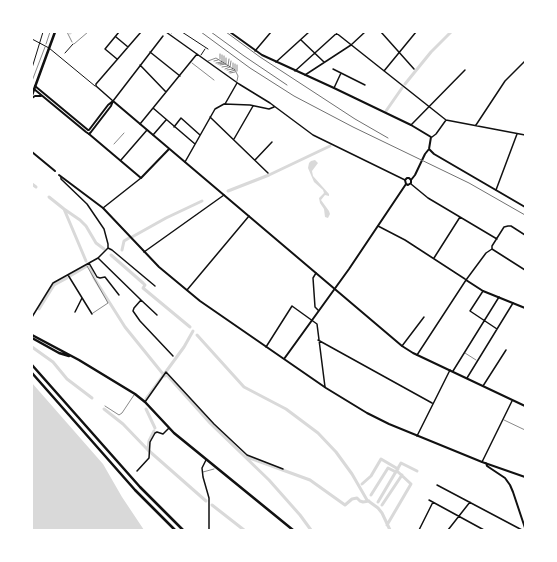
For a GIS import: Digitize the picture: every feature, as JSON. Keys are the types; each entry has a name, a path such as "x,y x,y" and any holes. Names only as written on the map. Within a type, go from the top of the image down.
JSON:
{"main road":[{"path":"32,95 55,32"},
{"path":"32,334 76,358 135,394 145,402 169,428 206,460 293,530"},
{"path":"32,338 59,353 76,358"},
{"path":"32,365 135,481 183,530"},
{"path":"32,373 135,490 175,530"}],"street":[{"path":"32,68 43,32"},
{"path":"117,59 105,49 119,32"},
{"path":"96,86 141,32"},
{"path":"88,131 91,132 165,32 317,137 405,180 408,178 411,180"},
{"path":"182,32 208,49"},
{"path":"230,32 255,51 276,62 411,125 432,137"},
{"path":"255,51 271,32"},
{"path":"276,62 310,32"},
{"path":"295,71 337,32 446,120 525,135"},
{"path":"305,75 351,44 365,32"},
{"path":"381,32 414,69"},
{"path":"384,71 416,32"},
{"path":"163,36 168,34"},
{"path":"116,36 128,47"},
{"path":"32,39 62,57 402,346 525,406"},
{"path":"301,40 325,62"},
{"path":"65,53 73,44"},
{"path":"201,54 205,48"},
{"path":"150,52 180,76"},
{"path":"140,124 197,54"},
{"path":"476,125 505,82 525,60"},
{"path":"140,65 166,92"},
{"path":"333,69 365,85"},
{"path":"411,125 465,70"},
{"path":"334,88 341,73"},
{"path":"185,162 215,109 224,104 237,82"},
{"path":"34,87 41,96 88,131"},
{"path":"34,87 88,131 120,161 141,178"},
{"path":"32,98 35,96 41,96"},
{"path":"88,131 108,105 113,101"},
{"path":"224,104 253,106 269,109 274,107"},
{"path":"234,139 253,106"},
{"path":"153,108 195,144"},
{"path":"210,117 268,173"},
{"path":"174,127 181,118 200,135"},
{"path":"153,135 166,120"},
{"path":"411,184 411,180 429,149 432,137 446,120"},
{"path":"120,161 147,130"},
{"path":"496,190 517,134"},
{"path":"255,160 272,142"},
{"path":"103,208 141,178 169,149"},
{"path":"429,149 434,154 525,208"},
{"path":"32,152 55,171"},
{"path":"60,175 103,208 159,267 187,290 266,348 324,387 368,414 417,436 486,464 525,477"},
{"path":"60,175 61,180 86,204 104,229 108,248"},
{"path":"284,359 378,226 406,184 405,180"},
{"path":"406,184 411,184 460,217 497,239"},
{"path":"144,252 224,195"},
{"path":"187,290 249,216"},
{"path":"434,259 460,217"},
{"path":"378,226 405,240 482,291 525,308"},
{"path":"418,355 466,280 486,253 492,249 504,227 508,226 525,235"},
{"path":"32,317 53,283 98,258 108,248"},
{"path":"108,248 155,286"},
{"path":"492,249 525,270"},
{"path":"98,258 157,314"},
{"path":"87,263 97,277 105,277 119,295"},
{"path":"316,273 313,278 315,307 318,310"},
{"path":"68,274 92,314"},
{"path":"482,291 470,311 497,330"},
{"path":"453,371 499,297"},
{"path":"75,312 82,298"},
{"path":"141,300 133,311 140,321 173,356"},
{"path":"467,378 513,303"},
{"path":"266,348 292,306 317,324 324,387"},
{"path":"402,346 424,317"},
{"path":"318,340 432,403"},
{"path":"483,386 506,350"},
{"path":"417,436 432,403 450,370"},
{"path":"145,402 166,372 214,424 247,455 283,469"},
{"path":"482,462 513,400"},
{"path":"136,471 149,458 150,442 155,433 157,432 163,434 169,428"},
{"path":"206,460 202,466 202,475 209,498 208,530"},
{"path":"486,464 486,466 505,478 510,485 525,528"},
{"path":"496,467 496,472"},
{"path":"437,485 522,530"},
{"path":"429,500 484,530"},
{"path":"419,530 433,502"},
{"path":"448,530 470,502"}],"lane":[{"path":"32,81 50,32"},
{"path":"67,32 73,44 88,32"},
{"path":"220,54 220,60"},
{"path":"222,55 222,62"},
{"path":"224,56 224,63"},
{"path":"208,62 215,58 235,70"},
{"path":"226,58 226,64"},
{"path":"228,59 228,66"},
{"path":"214,61 220,60"},
{"path":"230,67 231,61"},
{"path":"191,62 214,80"},
{"path":"216,63 222,62"},
{"path":"233,62 233,69"},
{"path":"218,64 224,63"},
{"path":"220,66 226,64"},
{"path":"235,64 235,70 238,76 237,82"},
{"path":"236,72 237,65"},
{"path":"222,67 228,66"},
{"path":"225,69 230,67"},
{"path":"227,70 233,69"},
{"path":"229,72 235,70"},
{"path":"230,73 236,72"},
{"path":"114,144 124,133"},
{"path":"87,263 108,303 92,314"},
{"path":"464,352 478,361"},
{"path":"105,406 119,415 135,394"},
{"path":"503,420 525,430"},
{"path":"202,475 205,471 216,468"}],"shaded area":[{"path":"315,160 318,163 312,171 313,176 329,194 329,196 325,195 321,200 329,211 330,214 328,218 325,217 324,209 319,198 324,193 323,190 314,182 308,168 309,163"},
{"path":"32,383 103,464 122,497 144,530 32,530"}],"waterway":[{"path":"405,84 431,52 451,32"},
{"path":"386,111 402,88"},
{"path":"228,191 269,175 330,146"},
{"path":"32,184 36,187"},
{"path":"49,197 80,220 86,226 96,243 104,249"},
{"path":"132,237 166,218 202,201"},
{"path":"64,209 86,261"},
{"path":"122,250 124,241 129,238"},
{"path":"111,255 145,285 143,288 190,327"},
{"path":"89,265 94,278 125,327 163,374"},
{"path":"70,276 87,266"},
{"path":"39,309 54,285 67,278"},
{"path":"146,399 184,347 193,331"},
{"path":"197,335 244,387 286,409 318,433 336,452 352,474 367,500 382,513 390,530"},
{"path":"32,347 53,362 67,379 92,398"},
{"path":"165,376 167,375 210,423 269,480 300,515 311,530"},
{"path":"104,409 123,424 148,450 206,501"},
{"path":"146,409 155,428"},
{"path":"148,449 149,441 154,431"},
{"path":"247,457 310,480 345,505 352,499 357,498 363,502 369,501"},
{"path":"362,484 371,476 381,459 398,469"},
{"path":"378,502 401,463 417,471"},
{"path":"371,495 388,468 396,472"},
{"path":"387,525 411,484 397,471"},
{"path":"382,505 402,475"},
{"path":"212,505 244,530"}],"railway":[{"path":"201,32 250,68 294,96 353,127 469,183 525,215"},
{"path":"211,32 287,85"},
{"path":"226,32 260,57 355,119 388,138"}]}
